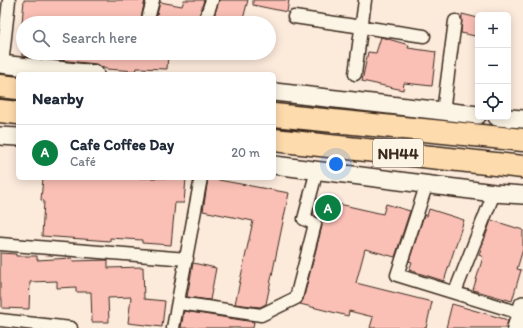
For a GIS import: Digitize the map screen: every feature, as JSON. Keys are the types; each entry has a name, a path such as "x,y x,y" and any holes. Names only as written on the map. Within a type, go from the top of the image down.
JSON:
{"highway":[{"path":"0,86 16,88"},
{"path":"0,111 16,113"},
{"name":"NH44","path":"276,115 523,140"},
{"name":"NH44","path":"276,140 523,166"}],"street":[{"path":"9,0 1,64 76,72"},
{"path":"149,16 152,0"},
{"path":"206,16 212,0"},
{"path":"355,74 365,0"},
{"path":"294,17 424,36"},
{"path":"443,112 455,21"},
{"path":"276,92 475,115"},
{"path":"511,119 523,120"},
{"path":"0,136 16,137"},
{"path":"276,165 427,183 494,193 523,195"},
{"path":"179,303 260,314 296,298 315,224 304,219 317,170"},
{"path":"173,328 179,303 201,180"},
{"path":"427,183 398,275 455,292 520,315"},
{"path":"455,292 494,193"},
{"path":"0,244 187,259"},
{"path":"0,320 71,328"}],"building":[{"path":"24,0 145,0 142,16 23,16"},
{"path":"184,0 204,0 199,16 157,16 160,2 182,6"},
{"path":"219,0 248,0 244,16 214,16"},
{"path":"253,0 289,0 287,12 253,5"},
{"path":"462,14 475,17 475,36 461,33"},
{"path":"381,37 409,45 408,48 436,52 432,86 404,83 403,90 362,81 368,52 376,53"},
{"path":"59,60 168,60 167,69 137,68 136,71 106,69 96,64"},
{"path":"43,180 186,180 184,203 175,203 171,245 142,243 142,240 110,238 110,241 42,236 44,201 41,200"},
{"path":"208,180 219,180 289,193 266,304 260,307 235,304 253,221 203,211"},
{"path":"317,199 383,214 386,204 410,211 395,257 365,249 356,283 432,302 426,328 370,328 373,317 349,311 348,316 300,304 303,300 322,226 321,219 313,215"},
{"path":"429,209 464,220 444,281 409,270 412,262 409,261 424,215 427,216"},
{"path":"491,220 523,230 523,249 517,269 521,270 512,301 473,290 483,257 479,255"},
{"path":"0,253 16,254 16,256 37,256 37,260 72,258 73,261 108,260 108,268 143,267 144,299 165,301 162,327 128,323 131,297 108,298 109,322 92,322 91,292 76,292 76,287 57,288 57,281 30,282 29,309 2,308 2,299 0,299"},
{"path":"193,263 216,268 210,300 187,297"},
{"path":"452,304 508,320 506,328 446,328"},
{"path":"184,311 254,322 253,328 181,328"}],"place":[{"name":"Cafe Coffee Day","path":"328,208"}]}
